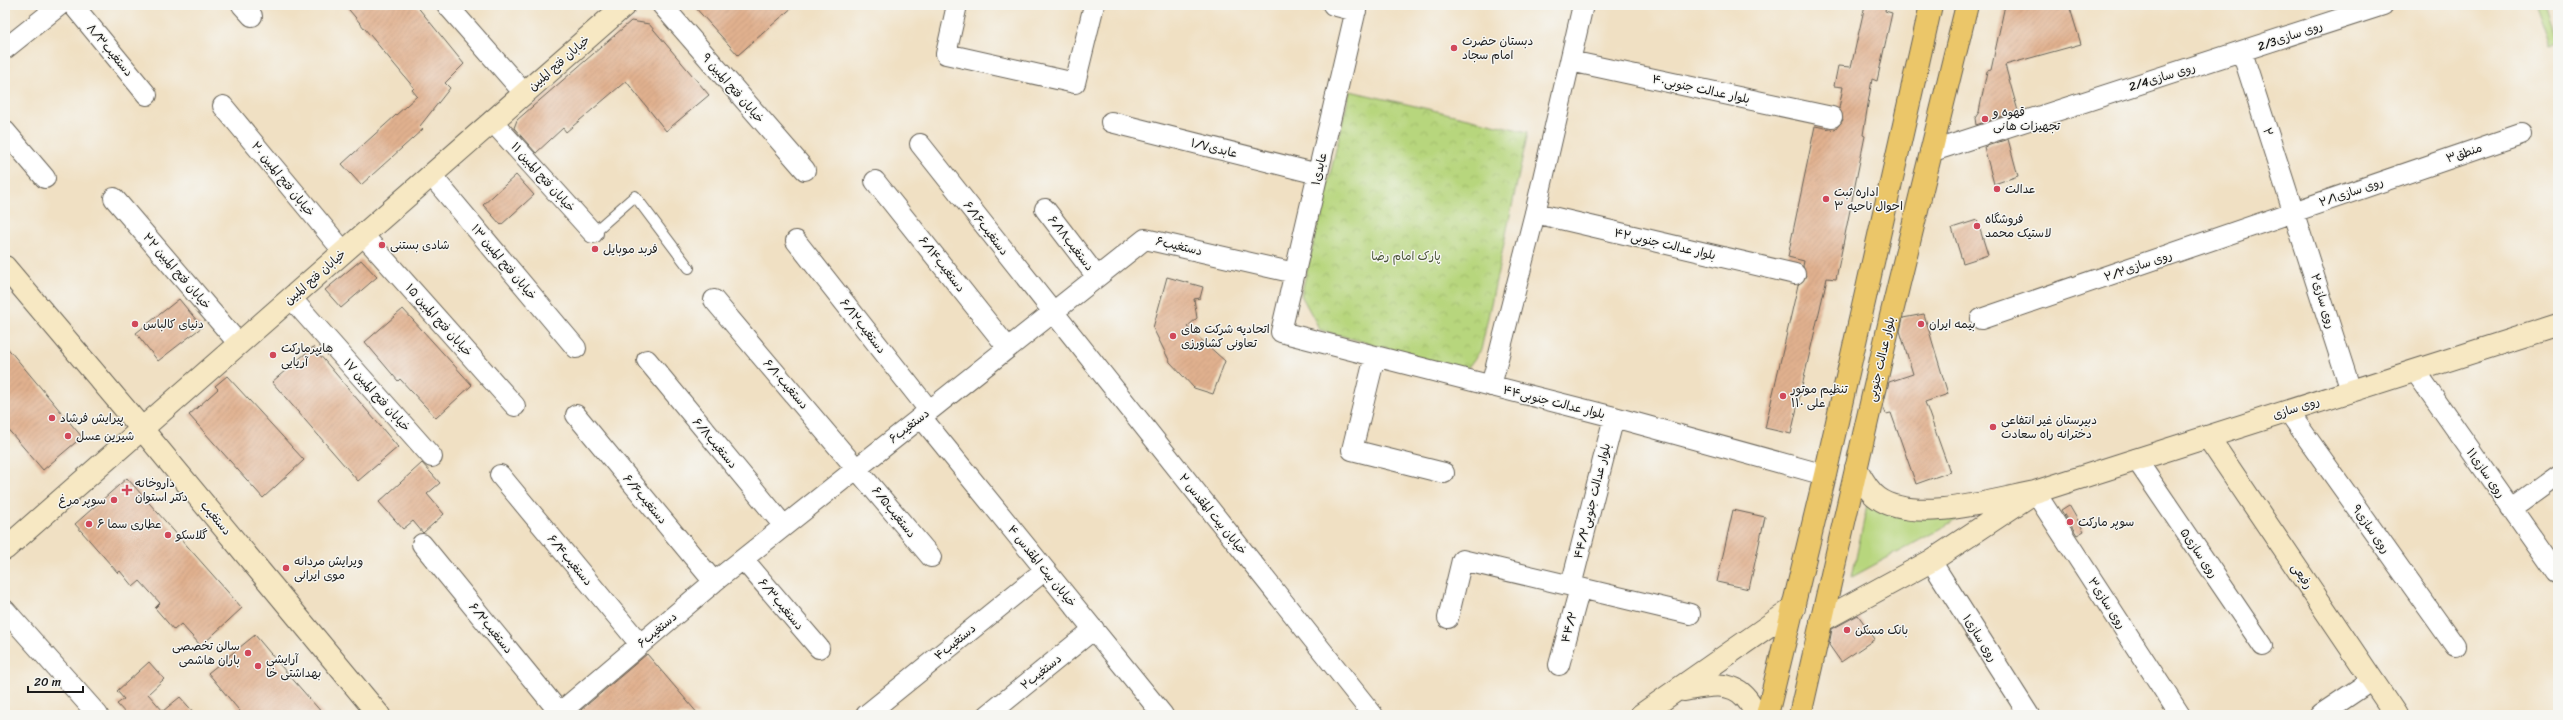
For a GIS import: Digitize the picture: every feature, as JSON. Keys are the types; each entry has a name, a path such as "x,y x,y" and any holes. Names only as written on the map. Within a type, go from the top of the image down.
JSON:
{"main road":[{"path":"1766,715 1794,608 1825,475 1931,5"},
{"name":"بلوار عدالت جنوبی","path":"1800,715 1900,275 1967,5"},
{"path":"1872,268 1900,275"}],"street":[{"path":"5,50 60,5"},
{"name":"دستغیب۸/۳","path":"73,5 147,95"},
{"path":"448,5 524,94"},
{"name":"خیابان فتح المبین","path":"5,549 625,5"},
{"name":"خیابان فتح المبین ۹","path":"662,5 805,170"},
{"path":"957,5 946,54 1075,83 1094,5"},
{"path":"1333,5 1356,8"},
{"path":"1491,386 1535,213 1583,5"},
{"name":"روی سازی2/3","path":"2242,52 2383,5"},
{"name":"۱عابدی","path":"1281,332 1356,8"},
{"name":"روی سازی2/4","path":"1930,152 2083,101 2242,52"},
{"name":"۲","path":"2242,52 2295,212"},
{"name":"بلوار عدالت جنوبی۴۰","path":"1570,61 1832,117"},
{"name":"خیابان فتح المبین ۲۰","path":"223,106 344,252"},
{"name":"خیابان فتح المبین ۱۱","path":"492,121 593,233"},
{"name":"عابدی۱/۷","path":"1111,122 1318,174"},
{"path":"5,132 45,178"},
{"name":"۳منطق","path":"2408,173 2521,134"},
{"name":"دستغیب۶/۱۶","path":"920,144 1052,313"},
{"name":"روی سازی۲/۱","path":"2295,212 2408,173"},
{"name":"خیابان فتح المبین ۱۳","path":"431,175 576,348"},
{"name":"دستغیب۶/۱۴","path":"875,181 1008,348"},
{"name":"خیابان فتح المبین ۲۲","path":"114,198 239,344"},
{"name":"دستغیب۶/۱۸","path":"1045,209 1097,277"},
{"name":"روی سازی۲/۲","path":"1981,320 2295,212"},
{"name":"روی سازی۲","path":"2295,212 2351,391"},
{"name":"بلوار عدالت جنوبی۴۲","path":"1535,213 1795,274"},
{"name":"خیابان فتح المبین ۱۵","path":"363,235 515,406"},
{"name":"دستغیب۶","path":"558,714 714,582 1145,239 1295,273"},
{"name":"دستغیب۶/۱۲","path":"796,242 925,414"},
{"name":"دستغیب","path":"5,267 142,429 379,715"},
{"name":"خیابان فتح المبین ۱۷","path":"291,298 432,456"},
{"name":"دستغیب۶/۱۰","path":"714,300 857,468"},
{"name":"خیابان بیت المقدس ۲","path":"1052,313 1374,715"},
{"name":"روی سازی","path":"2035,492 2558,325"},
{"name":"بلوار عدالت جنوبی۴۴","path":"1281,332 1614,417 1825,475"},
{"path":"1375,356 1352,450 1444,473"},
{"name":"دستغیب۶/۸","path":"646,360 784,526"},
{"name":"روی سازی۱۱","path":"2415,371 2556,573 2558,572"},
{"name":"روی سازی۹","path":"2288,411 2455,646"},
{"name":"خیابان بیت المقدس ۴","path":"925,414 1045,570 1163,715"},
{"name":"دستغیب۶/۶","path":"576,415 714,582"},
{"name":"بلوار عدالت جنوبی۴۴/۲","path":"1575,587 1614,417"},
{"name":"رفیعی","path":"2208,437 2396,715"},
{"name":"روی سازی۵","path":"2136,460 2263,646"},
{"name":"دستغیب۶/۵","path":"857,468 931,557"},
{"path":"1856,468 1868,488 1878,498 1898,508 1942,508 1984,503 2035,492"},
{"name":"دستغیب۶/۴","path":"500,475 640,644"},
{"path":"2512,509 2558,476"},
{"path":"1821,621 1932,561 2035,492"},
{"name":"روی سازی۳","path":"2035,492 2180,715"},
{"name":"دستغیب۶/۲","path":"422,544 558,714"},
{"name":"دستغیب۶/۳","path":"743,559 819,648"},
{"path":"1448,618 1462,560 1690,614"},
{"name":"روی سازی۱","path":"1932,561 2029,715"},
{"name":"دستغیب۴","path":"866,715 1045,570"},
{"name":"۴۴/۲","path":"1559,665 1575,587"},
{"path":"1641,715 1675,693 1794,608"},
{"path":"5,610 98,715"},
{"name":"۲دستغیب","path":"994,713 1094,629"},
{"path":"2320,715 2372,680"},
{"path":"1675,693 1710,684 1727,686 1741,692 1754,707 1754,715"}],"lane":[{"path":"593,233 634,196 689,268"}],"green space":[{"path":"2537,5 2547,5 2558,42 2551,44"},
{"name":"پارک امام رضا","path":"1350,91 1528,132 1481,350 1466,370 1320,330 1301,295"},
{"path":"1868,501 1975,510 1852,577"}],"building":[{"path":"345,5 416,5 464,64 445,83 450,88 420,126 423,129 361,185 342,164 417,96 412,90 414,88"},
{"path":"693,5 795,5 738,55"},
{"path":"1865,5 1886,5 1885,11 1892,13 1877,81 1872,79 1863,135 1865,136 1836,279 1827,278 1791,434 1765,428 1798,285 1806,276 1803,266 1804,261 1788,257 1815,126 1835,130 1843,120 1839,108 1843,87 1834,86 1838,66 1851,67"},
{"path":"2005,5 2069,5 2081,44 2005,65 2018,111 1976,125 1975,118 1979,112 1987,71 1991,70"},
{"path":"631,21 649,24 709,95 666,131 626,81 566,132 563,128 536,153 514,128 517,120"},
{"path":"2008,139 2018,176 1994,184 1984,147"},
{"path":"516,175 534,195 501,225 483,205"},
{"path":"1977,220 1988,255 1963,263 1952,228"},
{"path":"361,260 377,277 341,308 325,290"},
{"name":"اتحادیه شرکت های تعاونی کشاورزی","path":"1167,277 1203,287 1200,298 1194,299 1197,318 1187,327 1225,361 1213,394 1194,388 1170,362 1153,328"},
{"path":"179,299 202,327 158,361 136,333"},
{"path":"403,309 472,385 436,418 400,379 398,381 365,342"},
{"path":"1924,314 1948,394 1925,402 1950,472 1916,484 1891,413 1886,414 1883,406 1889,382 1913,374 1900,331 1903,318"},
{"path":"5,345 82,437 43,470 5,426"},
{"path":"313,347 398,447 358,481 272,382"},
{"path":"227,376 304,460 263,498 189,415 218,389 215,386"},
{"path":"422,463 440,483 427,494 444,514 423,533 413,521 403,529 379,502"},
{"path":"127,478 242,608 201,646 181,624 174,630 155,608 160,603 140,581 133,587 120,571 118,573 75,524"},
{"path":"2069,505 2084,531 2077,535 2061,510"},
{"path":"1733,510 1765,517 1749,589 1717,582"},
{"name":"بانک مسکن","path":"1858,615 1875,639 1841,662 1829,645 1832,629"},
{"path":"255,635 324,715 243,715 208,673"},
{"path":"647,654 699,715 575,715"},
{"path":"149,662 164,679 148,694 163,711 180,697 196,715 127,715 117,704 124,699 117,691"}],"place":[{"name":"دبستان حضرت امام سجاد","path":"1454,48"},
{"name":"قهوه و تجهیزات هانی","path":"1985,119"},
{"name":"عدالت","path":"1997,189"},
{"name":"اداره ثبت احوال ناحیه ۳","path":"1826,199"},
{"name":"فروشگاه لاستیک محمد","path":"1977,226"},
{"name":"شادی بستنی","path":"382,245"},
{"name":"فربد موبایل","path":"595,249"},
{"name":"دنیای کالباس","path":"135,324"},
{"name":"بیمه ایران","path":"1921,324"},
{"name":"اتحادیه شرکت های تعاونی کشاورزی","path":"1173,336"},
{"name":"هایپرمارکت آریایی","path":"273,355"},
{"name":"تنظیم موتور علی ۱۱۰","path":"1783,396"},
{"name":"پیرایش فرشاد","path":"52,418"},
{"name":"دبیرستان غیر انتفاعی دخترانه راه سعادت","path":"1993,427"},
{"name":"شیرین عسل","path":"68,436"},
{"name":"داروخانه دکتر استوان","path":"127,490"},
{"name":"سوپر مرغ","path":"114,500"},
{"name":"سوپر مارکت","path":"2070,522"},
{"name":"عطاری سما ۶","path":"89,524"},
{"name":"گلاسکو","path":"168,535"},
{"name":"ویرایش مردانه موی ایرانی","path":"286,568"},
{"name":"بانک مسکن","path":"1847,630"},
{"name":"سالن تخصصی باران هاشمی","path":"248,653"},
{"name":"آرایشی بهداشتی خا","path":"258,666"}]}
